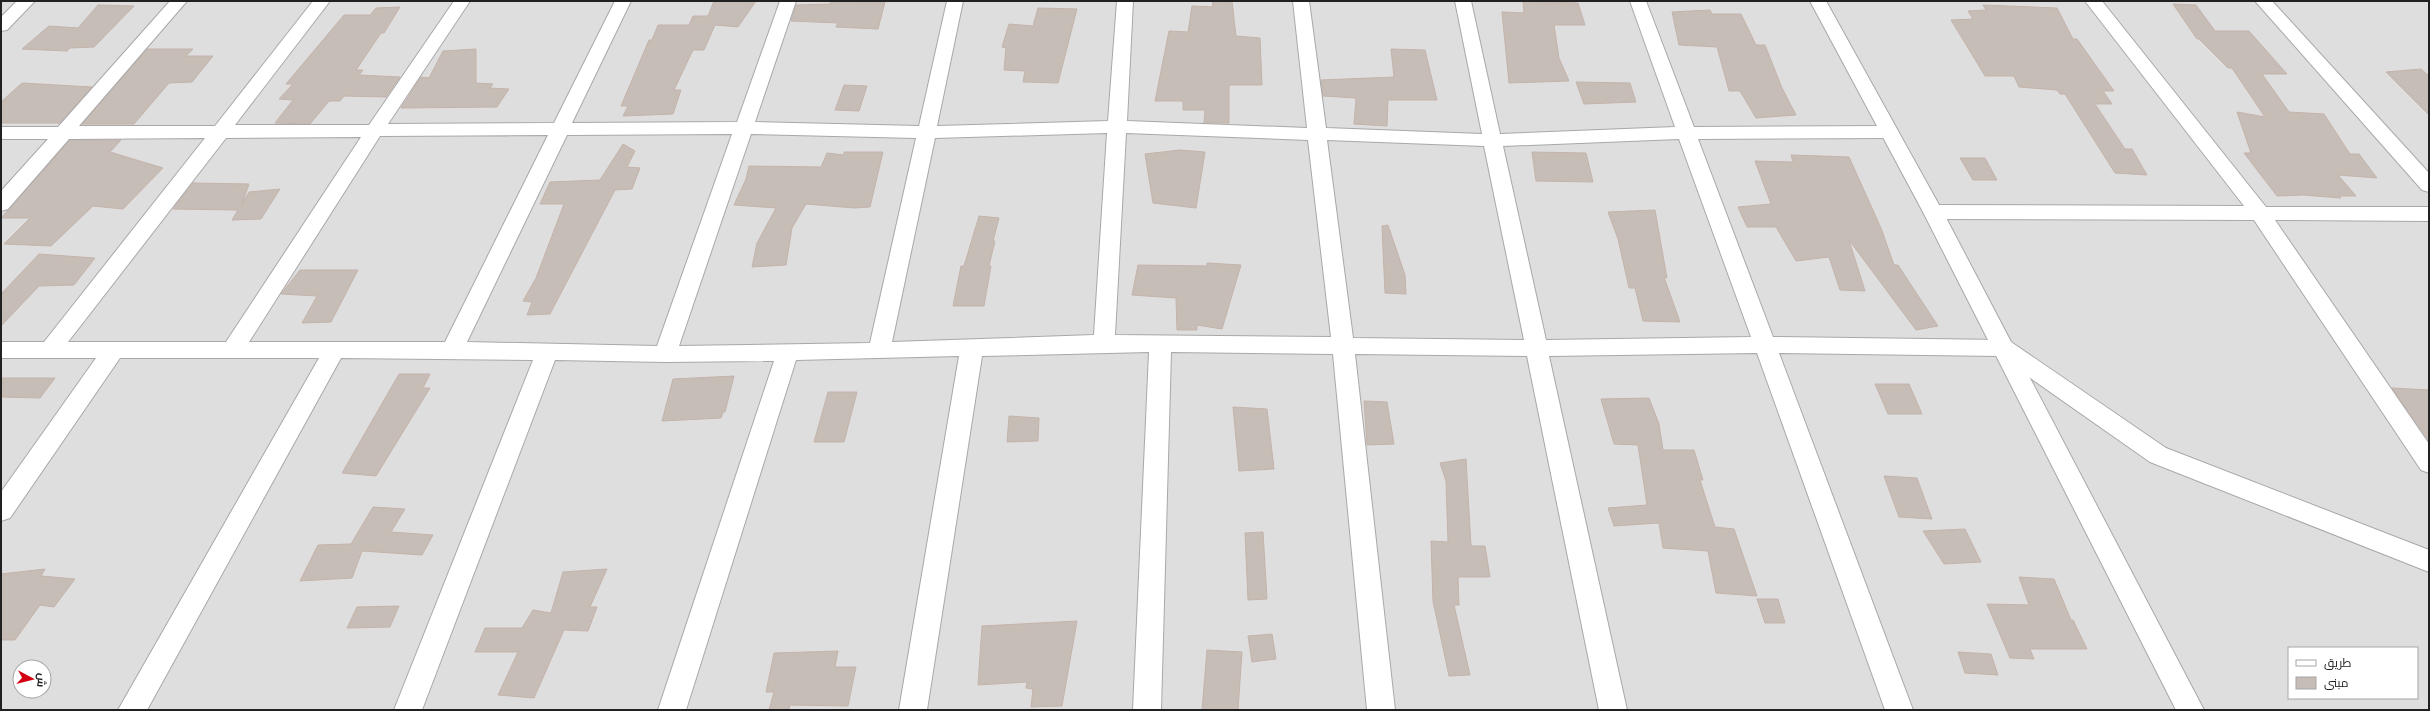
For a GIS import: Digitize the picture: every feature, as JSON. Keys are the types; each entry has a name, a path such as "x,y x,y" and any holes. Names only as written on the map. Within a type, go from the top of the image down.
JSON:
{"street":[{"path":"3,24 27,1"},
{"path":"1,204 179,1"},
{"path":"49,350 217,133 322,1"},
{"path":"232,350 374,131 462,1"},
{"path":"452,350 623,1"},
{"path":"665,354 788,1"},
{"path":"879,351 955,1"},
{"path":"1104,342 1125,1"},
{"path":"1301,1 1343,345 1381,710"},
{"path":"1463,1 1613,710"},
{"path":"1638,1 1899,710"},
{"path":"1818,1 1933,212 2190,710"},
{"path":"2093,1 2260,213 2429,463"},
{"path":"2263,1 2429,185"},
{"path":"1,133 62,135 743,128 926,132 1117,127 1493,140 1687,133 1889,132"},
{"path":"1933,212 2429,214"},
{"path":"1,350 452,350 665,354 879,351 1104,342 1536,348 1765,345 2003,348 2158,455 2429,561"},
{"path":"1147,710 1160,343"},
{"path":"913,710 972,347"},
{"path":"1,511 114,350"},
{"path":"132,710 335,350"},
{"path":"408,710 547,352"},
{"path":"672,710 788,352"}],"shaded area":[{"path":"1,1 2429,1 2429,710 1,710"}],"building":[{"path":"714,1 756,1 738,27 715,25 704,50 693,50 674,90 681,90 673,114 623,116 628,106 621,106 649,40 652,40 658,25 689,25 693,16 708,16"},
{"path":"831,1 885,2 878,29 836,27 838,23 791,21 796,5 830,4"},
{"path":"1212,1 1232,1 1236,36 1260,38 1262,85 1229,85 1229,123 1204,123 1205,110 1183,110 1183,101 1155,101 1169,31 1188,32 1192,6 1213,7"},
{"path":"1523,1 1578,3 1585,25 1554,25 1559,58 1569,81 1509,83 1502,12 1524,13"},
{"path":"2173,4 2196,5 2215,31 2249,31 2287,74 2262,74 2289,112 2324,114 2350,154 2359,154 2377,178 2338,175 2356,196 2339,196 2341,198 2303,195 2277,196 2244,153 2251,153 2237,112 2265,117 2232,68 2228,68 2199,39 2197,39"},
{"path":"98,5 134,6 94,47 70,48 67,51 22,49 49,26 78,28"},
{"path":"1983,5 2057,8 2073,39 2077,39 2114,91 2103,91 2112,104 2095,104 2125,149 2132,149 2147,175 2115,173 2065,94 2060,94 2057,90 2019,87 2014,76 1985,76 1951,20 1973,19 1968,11 1986,10"},
{"path":"400,7 384,33 381,33 356,70 363,70 359,75 400,77 386,97 344,96 340,101 329,101 310,124 275,123 293,100 279,99 293,84 286,84 344,15 370,15 376,8"},
{"path":"1038,8 1077,9 1058,83 1023,82 1025,71 1004,70 1006,48 1002,47 1009,24 1033,26"},
{"path":"1710,10 1712,14 1741,14 1756,45 1765,45 1782,88 1796,115 1756,118 1740,91 1729,91 1717,47 1679,45 1672,12"},
{"path":"147,49 193,49 186,56 213,56 192,82 169,83 134,124 82,124"},
{"path":"476,49 476,83 493,84 490,88 509,89 497,107 401,108 421,77 429,78 443,51"},
{"path":"1391,49 1425,50 1437,100 1388,100 1387,126 1354,124 1356,98 1323,96 1321,80 1394,77"},
{"path":"2421,69 2429,76 2429,115 2386,72"},
{"path":"1576,82 1630,83 1636,102 1584,104"},
{"path":"22,83 92,87 60,123 1,123 1,102"},
{"path":"844,85 867,86 859,111 835,110"},
{"path":"70,140 121,140 110,152 163,168 123,209 93,206 51,246 4,244 30,218 1,218"},
{"path":"623,144 635,151 627,167 640,168 632,189 615,190 550,314 527,315 532,302 523,301 536,278 564,204 540,204 550,182 600,180"},
{"path":"1180,150 1205,152 1196,208 1153,203 1145,154"},
{"path":"844,152 883,152 870,207 854,208 806,204 792,228 786,265 752,267 757,243 776,208 734,205 746,179 749,166 821,167 827,153 844,155"},
{"path":"1532,152 1586,153 1593,182 1536,181"},
{"path":"1791,155 1849,157 1881,228 1894,265 1898,265 1938,326 1916,330 1849,240 1865,291 1840,290 1829,257 1796,261 1776,227 1747,227 1738,207 1771,204 1755,161 1793,162"},
{"path":"1960,158 1985,158 1997,180 1973,180"},
{"path":"193,183 249,184 242,204 249,192 280,189 261,219 232,220 238,210 173,209"},
{"path":"1655,210 1667,278 1664,277 1680,322 1643,321 1635,288 1629,288 1618,239 1608,212"},
{"path":"979,216 999,218 993,241 995,241 989,266 991,266 984,306 953,306 961,266 964,266"},
{"path":"1388,225 1405,275 1406,294 1385,293 1382,226"},
{"path":"39,254 95,258 74,285 39,286 1,326 1,294"},
{"path":"1207,263 1241,265 1222,329 1197,325 1197,330 1177,330 1176,298 1132,295 1138,265 1207,266"},
{"path":"300,270 358,270 331,322 302,323 317,296 281,294"},
{"path":"399,374 430,374 423,388 430,388 376,476 342,473"},
{"path":"734,376 725,412 723,412 721,418 662,421 673,379"},
{"path":"1,378 55,378 40,398 1,397"},
{"path":"1875,384 1909,384 1922,414 1888,414"},
{"path":"2392,388 2429,390 2429,441"},
{"path":"828,392 857,392 844,442 814,442"},
{"path":"1649,398 1659,424 1663,450 1694,450 1703,480 1700,480 1715,527 1734,529 1757,596 1716,593 1708,551 1663,548 1659,523 1614,526 1608,508 1647,505 1638,445 1614,444 1601,399"},
{"path":"1364,401 1387,402 1394,444 1367,445"},
{"path":"1233,407 1267,409 1274,469 1239,471"},
{"path":"1009,416 1039,418 1038,441 1007,442"},
{"path":"1466,459 1471,546 1485,546 1490,577 1458,577 1459,605 1454,605 1470,675 1449,676 1433,601 1431,541 1448,542 1446,481 1440,463"},
{"path":"1884,476 1917,478 1932,519 1899,517"},
{"path":"373,507 405,509 391,532 433,535 422,555 362,551 352,578 300,581 318,545 351,544"},
{"path":"1965,529 1981,562 1944,564 1923,531"},
{"path":"1263,532 1267,599 1248,600 1245,533"},
{"path":"45,569 41,576 75,579 54,607 40,605 15,640 1,640 1,574"},
{"path":"607,569 590,607 597,607 588,631 564,630 534,698 498,695 518,652 475,652 485,628 522,628 533,610 551,613 563,572"},
{"path":"2019,577 2054,579 2071,620 2073,620 2087,649 2030,649 2034,659 2010,658 1987,604 2029,605"},
{"path":"1757,599 1778,599 1785,623 1765,623"},
{"path":"399,606 390,627 347,628 357,607"},
{"path":"1077,621 1062,706 1031,707 1033,689 1026,688 1027,682 978,685 982,626"},
{"path":"1272,634 1276,659 1252,662 1248,636"},
{"path":"1207,650 1242,652 1238,710 1202,710"},
{"path":"838,651 835,667 856,667 848,706 790,705 789,710 769,710 774,692 766,692 774,653"},
{"path":"1958,652 1991,654 1998,675 1965,673"}]}
